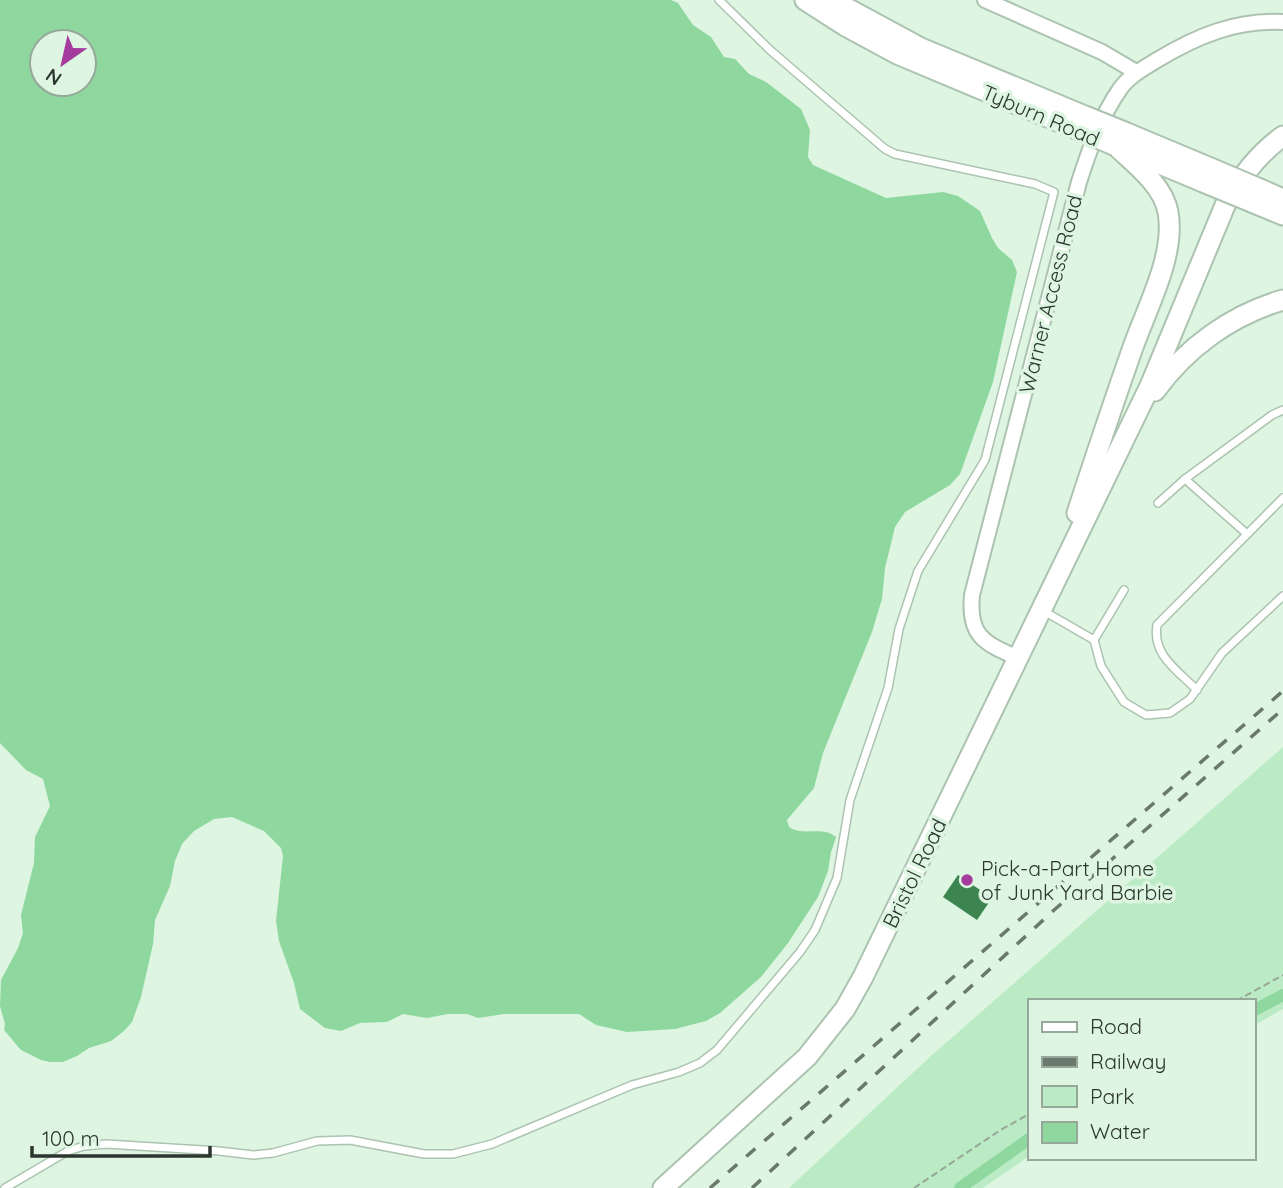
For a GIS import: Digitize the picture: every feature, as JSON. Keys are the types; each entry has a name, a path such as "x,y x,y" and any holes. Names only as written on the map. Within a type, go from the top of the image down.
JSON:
{"main road":[{"name":"Tyburn Road","path":"806,0 906,58 1080,123 1208,175 1257,196 1283,215"},
{"name":"Tyburn Road","path":"832,0 921,48 1080,123"},
{"path":"1091,505 1218,200 1238,168 1268,137 1283,126"},
{"path":"1091,505 1150,386 1231,193 1255,160 1283,136"},
{"path":"1067,556 1094,459 1167,254 1170,232 1168,210 1160,192 1121,139"},
{"name":"Tyburn Road","path":"1257,196 1283,198"},
{"path":"1091,505 1146,405 1168,373 1189,352 1221,329 1255,310 1283,300"},
{"name":"Bristol Road","path":"663,1188 807,1057 845,1009 863,977 1091,505"}],"street":[{"path":"985,0 1102,52 1136,72"},
{"name":"Warner Access Road","path":"1018,658 993,648 978,634 970,611 972,594 1079,182 1110,106 1121,87 1136,72 1182,44 1235,25 1283,22"}],"lane":[{"path":"5,1188 68,1151 106,1144 219,1150 253,1155 273,1153 317,1141 351,1140 405,1151 439,1154 453,1154 492,1144 632,1085 700,1063 734,1032 815,930 836,878 850,800 888,688 899,629 918,571 985,460 1054,191 1035,184 895,154 885,149 770,50 719,0"},
{"path":"1158,503 1185,479 1272,415 1283,410"},
{"path":"1185,479 1247,534"},
{"path":"1197,690 1163,656 1154,639 1157,625 1283,498"},
{"path":"1094,640 1124,590"},
{"path":"1041,610 1094,640 1101,666 1124,702 1146,715 1170,713 1190,699 1222,653 1283,596"}],"path":[{"path":"1240,999 1283,975"},
{"path":"914,1188 1028,1115"}],"green space":[{"path":"1283,747 1283,1009 1255,1025 1255,999 1028,999 1028,1157 983,1188 789,1188 931,1056"}],"water":[{"path":"0,0 671,0 678,3 693,25 711,37 724,57 735,59 749,74 766,82 801,109 810,130 808,157 813,165 886,198 943,192 958,196 980,211 998,248 1012,260 1017,272 993,382 960,474 950,485 905,512 895,527 885,568 882,599 872,632 823,753 814,788 787,820 789,827 794,830 825,832 836,837 828,871 818,897 788,943 761,977 720,1013 706,1021 675,1029 627,1032 596,1025 579,1014 504,1014 478,1018 467,1014 448,1014 427,1018 403,1014 387,1022 360,1023 341,1031 325,1028 300,1009 279,941 276,921 283,856 281,848 264,831 232,817 214,819 194,831 182,844 170,886 155,920 153,944 141,997 132,1022 111,1041 89,1048 63,1062 41,1060 21,1050 4,1030 0,1006 1,980 23,933 21,915 34,863 35,837 50,806 43,779 26,770 0,743"}],"building":[{"path":"958,875 992,898 977,920 943,897"}],"waterway":[{"path":"1255,1010 1283,995"},
{"path":"960,1188 1028,1140"}],"railway":[{"path":"710,1188 1283,691"},
{"path":"752,1188 1053,911 1283,709"}],"place":[{"name":"Pick-a-Part Home of Junk Yard Barbie","path":"967,880"}]}
